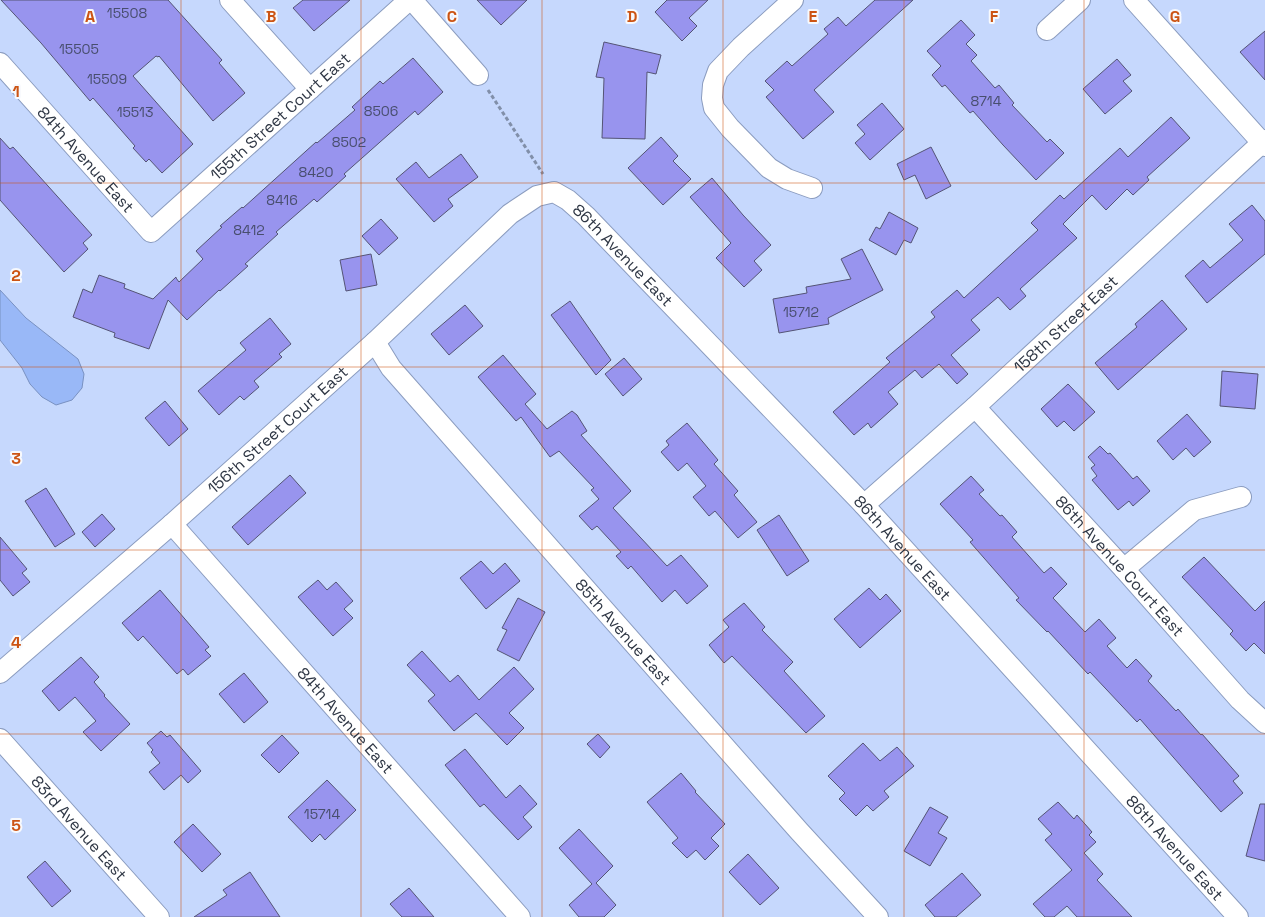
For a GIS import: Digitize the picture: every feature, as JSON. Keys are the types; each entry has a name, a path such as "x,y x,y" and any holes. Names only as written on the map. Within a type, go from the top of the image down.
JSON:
{"street":[{"path":"230,0 310,89"},
{"path":"410,0 478,75"},
{"name":"155th Street Court East","path":"151,232 410,0"},
{"path":"794,0 741,47 718,71 713,85 712,98 714,108 730,128 769,168 787,179 812,188"},
{"path":"1047,30 1080,0"},
{"path":"1134,0 1264,143"},
{"name":"84th Avenue East","path":"0,64 151,232"},
{"name":"158th Street East","path":"864,505 975,407 1264,143"},
{"name":"156th Street Court East","path":"0,673 172,524 375,342 510,214 537,196 554,192"},
{"name":"86th Avenue East","path":"554,192 568,200 586,216 864,505 1238,917"},
{"name":"85th Avenue East","path":"375,342 391,368 799,831 878,917"},
{"name":"86th Avenue Court East","path":"975,407 1124,569 1240,700 1265,723"},
{"path":"1124,569 1194,510 1241,497"},
{"name":"84th Avenue East","path":"172,524 520,917"},
{"name":"83rd Avenue East","path":"0,739 159,917"}],"path":[{"path":"478,75 554,192"}],"water":[{"path":"0,290 26,318 78,359 84,374 82,388 72,400 56,405 42,397 30,384 22,368 0,340"}],"building":[{"path":"1,0 168,0 222,60 219,63 245,93 213,121 159,56 156,56 133,76 193,144 162,173 149,159 146,162 133,148 135,146 93,98 90,101 41,43"},
{"path":"303,0 350,0 314,31 293,8"},
{"path":"477,0 527,0 501,25"},
{"path":"667,0 708,0 689,18 697,26 682,41 655,12"},
{"path":"875,0 913,0 814,90 834,112 803,139 766,97 774,90 765,81 787,61 792,66 828,34 824,29 838,17 846,26"},
{"path":"961,20 975,35 966,44 977,55 971,61 995,88 999,85 1014,103 1012,105 1047,142 1050,139 1064,153 1036,180 973,111 970,113 945,85 942,87 932,75 941,66 927,51"},
{"path":"1265,31 1265,80 1240,52"},
{"path":"604,42 661,55 656,74 647,72 645,139 602,138 604,78 596,77"},
{"path":"413,58 443,92 418,115 415,111 344,174 346,176 317,202 314,199 276,232 278,234 245,264 248,266 187,320 168,300 149,349 114,337 115,333 73,317 83,289 92,293 99,275 125,284 124,288 153,299 176,277 179,282 203,259 196,251 222,227 220,226 355,110 352,107 380,81 383,84"},
{"path":"1117,59 1131,75 1123,81 1132,91 1105,114 1083,89"},
{"path":"882,103 904,129 870,160 855,143 865,134 857,125"},
{"path":"1171,117 1190,138 1147,177 1149,180 1133,195 1127,189 1106,210 1092,195 1063,224 1077,238 1020,289 1026,296 1010,310 998,297 971,320 980,330 951,355 968,374 957,384 939,364 922,378 915,370 888,392 898,404 871,428 868,423 854,435 833,412 890,362 886,358 935,317 931,312 957,290 964,298 1038,230 1031,223 1060,195 1064,199 1120,148 1128,157"},
{"path":"661,137 678,156 673,161 691,179 663,205 628,168"},
{"path":"0,138 10,149 13,147 92,235 83,243 88,249 64,272 0,200"},
{"path":"931,147 951,186 926,199 915,175 904,180 897,164"},
{"path":"461,154 478,177 448,199 453,206 434,222 396,179 416,162 429,178"},
{"path":"712,178 771,245 754,261 762,270 744,287 716,258 731,243 690,197"},
{"path":"1252,205 1265,221 1265,254 1207,303 1185,276 1203,260 1210,268 1243,240 1229,224"},
{"path":"889,212 918,228 911,243 904,240 896,255 869,240 876,227 880,229"},
{"path":"381,219 398,238 379,255 362,236"},
{"path":"862,249 883,290 828,318 829,324 779,333 773,299 807,293 806,287 851,279 841,259"},
{"path":"371,254 377,285 346,291 340,260"},
{"path":"1162,300 1187,329 1118,390 1095,363 1137,327 1135,324"},
{"path":"570,301 611,360 596,375 551,315"},
{"path":"465,305 483,326 449,355 431,334"},
{"path":"270,318 291,344 279,354 282,357 254,381 259,387 244,400 240,396 219,415 198,391 246,350 240,343"},
{"path":"503,355 536,394 525,404 547,429 572,411 577,415 587,431 581,435 631,491 613,508 667,566 681,555 708,586 687,604 675,590 662,602 631,566 628,569 616,556 621,552 597,526 592,530 579,516 599,499 591,490 594,488 559,451 550,457 521,417 516,421 478,377"},
{"path":"624,358 642,379 623,396 605,374"},
{"path":"1222,371 1258,374 1255,409 1220,406"},
{"path":"1068,384 1095,412 1074,431 1064,421 1057,427 1041,409"},
{"path":"165,401 188,429 169,446 145,418"},
{"path":"1187,414 1211,442 1194,457 1186,448 1173,460 1157,441"},
{"path":"687,423 718,460 714,464 738,491 734,495 757,522 738,538 715,511 709,516 693,497 706,486 687,463 678,471 661,452 669,445 666,441"},
{"path":"1100,446 1108,454 1110,453 1133,479 1137,476 1150,491 1133,506 1129,501 1118,510 1092,480 1097,476 1091,468 1095,465 1088,457"},
{"path":"290,475 306,493 248,545 232,527"},
{"path":"971,476 984,490 979,494 1017,532 1012,537 1044,573 1051,567 1067,584 1053,598 1085,632 1099,619 1116,638 1107,646 1127,668 1136,659 1152,676 1148,681 1176,711 1178,709 1202,734 1239,776 1233,781 1243,793 1221,812 1140,719 1137,722 1090,672 1088,674 1016,600 1019,598 970,542 973,540 940,504"},
{"path":"46,488 75,534 55,547 25,501"},
{"path":"102,514 115,529 95,547 82,532"},
{"path":"779,515 809,561 787,576 757,530"},
{"path":"0,537 27,569 22,573 30,582 13,596 0,580"},
{"path":"1204,557 1255,611 1265,601 1265,654 1254,643 1246,651 1230,634 1233,631 1182,577"},
{"path":"481,561 493,574 505,563 520,581 486,609 460,578"},
{"path":"318,580 327,590 336,582 353,601 344,609 353,618 333,636 298,597"},
{"path":"869,588 880,600 886,594 901,611 860,648 834,619"},
{"path":"160,590 209,647 205,650 211,656 188,675 183,669 177,674 143,636 138,641 122,623"},
{"path":"518,598 545,612 519,661 497,650 507,630 502,628"},
{"path":"744,603 765,627 762,630 793,662 784,671 825,716 806,733 732,656 724,663 709,645 729,627 723,620"},
{"path":"422,651 450,682 458,675 479,700 514,667 534,689 509,713 524,728 507,745 476,713 454,731 428,701 435,695 407,665"},
{"path":"81,657 99,677 94,682 104,696 130,724 101,751 83,732 96,721 75,697 59,711 42,691"},
{"path":"244,673 268,702 244,723 219,694"},
{"path":"161,731 167,737 170,735 201,771 188,783 181,775 164,790 149,772 160,763 151,752 153,750 147,743"},
{"path":"598,734 610,747 600,758 587,744"},
{"path":"282,735 299,753 279,773 261,755"},
{"path":"863,743 880,761 897,747 914,766 884,791 889,797 873,811 867,805 856,816 839,799 845,793 828,776"},
{"path":"465,749 506,798 520,785 537,804 523,817 532,827 518,840 484,804 480,807 445,765"},
{"path":"681,773 695,792 725,824 711,838 719,846 705,860 696,850 687,858 672,843 678,838 647,802"},
{"path":"327,780 356,810 325,840 320,834 312,842 288,817"},
{"path":"1058,802 1074,819 1077,815 1092,832 1089,835 1096,842 1084,853 1103,874 1097,880 1132,917 1077,917 1067,906 1054,917 1045,917 1033,904 1072,870 1045,840 1052,834 1038,819"},
{"path":"1260,804 1265,804 1265,861 1246,856"},
{"path":"930,807 948,817 938,833 947,838 930,866 904,851"},
{"path":"193,824 221,854 202,872 174,842"},
{"path":"579,829 613,866 596,883 616,905 604,917 579,917 569,905 592,884 559,848"},
{"path":"748,854 779,888 760,905 729,872"},
{"path":"45,861 71,891 52,907 27,877"},
{"path":"250,872 280,917 194,917 227,895 223,890"},
{"path":"962,873 981,895 956,917 935,917 925,905"},
{"path":"409,888 434,917 402,917 390,904"}]}
